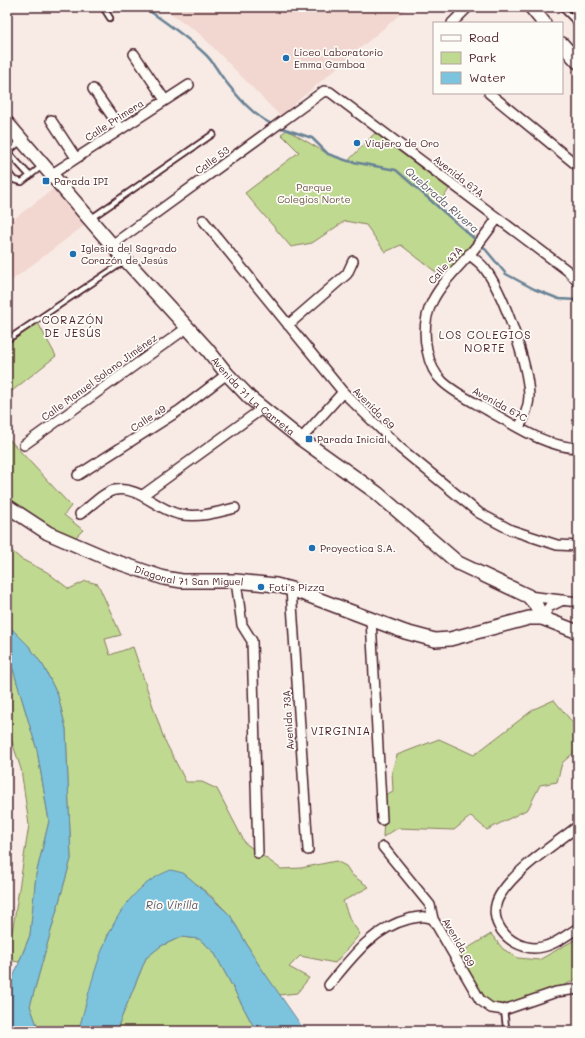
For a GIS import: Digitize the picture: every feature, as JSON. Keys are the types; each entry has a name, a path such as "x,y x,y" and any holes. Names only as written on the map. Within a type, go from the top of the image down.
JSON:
{"street":[{"path":"453,22 468,7"},
{"path":"531,7 543,22"},
{"path":"563,45 578,62"},
{"path":"134,54 165,100"},
{"name":"Calle Primera","path":"52,174 189,85"},
{"path":"93,89 121,129"},
{"name":"Calle 53","path":"112,245 324,91"},
{"name":"Avenida 67A","path":"324,91 330,92 336,96 568,271 578,282"},
{"path":"489,94 578,166"},
{"path":"51,120 76,158"},
{"name":"Avenida 71 La Carreta","path":"7,123 112,245 188,327 227,374 263,408 301,439 377,493 458,563 528,596 536,605 542,618"},
{"name":"Calle 47A","path":"428,356 426,325 431,301 440,287 498,219"},
{"name":"Avenida 69","path":"203,220 343,392 400,448 479,513 511,530 557,546 578,546"},
{"path":"472,251 484,267 501,296 527,372 529,397 526,411 519,428"},
{"path":"288,325 347,274 353,261"},
{"path":"568,271 578,272"},
{"name":"Calle Manuel Solano Jiménez","path":"24,445 188,327"},
{"name":"Avenida 67C","path":"428,356 433,368 442,381 455,391 519,428 560,446 578,448"},
{"name":"Calle 49","path":"78,475 180,410 227,374"},
{"path":"301,439 343,392"},
{"path":"143,495 263,408"},
{"path":"80,514 110,492 123,490 143,495 153,504 177,514 201,516 235,508"},
{"name":"Diagonal 71 San Miguel","path":"7,506 48,533 111,560 158,576 182,581 236,581 276,585 291,589 405,632 435,640 450,639 529,618 542,618"},
{"path":"236,581 242,625 252,642 258,853"},
{"name":"Avenida 73A","path":"291,589 308,850"},
{"path":"528,596 578,602"},
{"path":"563,600 549,607 542,618 578,632"},
{"path":"371,620 382,820"},
{"path":"578,826 511,880 499,896 496,913 500,928 507,938 517,945 535,948 552,945 578,928"},
{"name":"Avenida 69","path":"383,847 430,905 433,920 480,1000 491,1008 504,1010"},
{"path":"329,985 363,945 386,928 420,916 428,917 433,920"},
{"path":"504,1010 556,992 578,989"}],"lane":[{"path":"103,7 110,18"},
{"path":"561,7 578,24"},
{"path":"571,7 578,15"},
{"path":"90,219 213,134"},
{"path":"22,140 8,152 30,176"},
{"path":"7,171 18,182 22,182 43,164"},
{"path":"7,340 126,260"},
{"path":"504,1010 506,1027 508,1031"}],"shaded area":[{"name":"Liceo Laboratorio Emma Gamboa","path":"162,7 409,7 280,116 201,35"},
{"path":"57,186 85,225 7,284 7,224"}],"green space":[{"name":"Parque Colegios Norte","path":"287,130 328,154 348,161 375,133 449,189 438,206 478,241 446,280 401,245 385,252 366,225 345,221 312,243 291,247 245,193 299,152 281,134"},
{"path":"38,323 56,356 7,395 7,344"},
{"path":"7,437 71,506 64,515 83,530 72,541 7,501"},
{"path":"7,547 21,559 47,572 69,589 86,581 98,584 121,635 105,639 110,655 133,647 164,739 186,782 202,782 217,789 245,843 281,869 301,868 336,861 346,866 352,875 369,887 343,901 350,920 360,934 335,963 300,956 289,967 309,978 297,993 279,995 257,962 230,915 212,897 183,873 109,931 79,1029 76,1031 39,1031 30,1006 71,859 66,729 58,696 44,667 28,645 7,624"},
{"path":"7,662 13,669 37,750 49,821 36,875 30,935 19,962 7,960 7,950 13,927 29,825 21,769 7,727"},
{"path":"554,700 578,729 578,749 562,763 557,782 540,785 528,809 487,830 471,816 454,830 398,828 383,837 385,795 393,791 392,771 397,755 439,739 474,755 534,709"},
{"path":"491,934 503,949 518,958 539,960 578,938 578,978 547,993 520,1002 507,1004 496,1003 488,1000 476,985 460,953"},
{"path":"181,937 199,939 214,952 256,1031 116,1031 146,958 161,946"}],"water":[{"path":"7,624 28,645 44,667 58,696 66,729 71,859 30,1006 39,1031 8,1031 11,983 30,935 36,875 49,821 37,750 13,669 7,662"},
{"name":"Río Virilla","path":"171,870 183,873 230,915 257,962 305,1031 256,1031 214,952 199,939 181,937 161,946 146,958 116,1031 76,1031 79,1029 91,984 107,937 118,916 132,897 150,881"}],"waterway":[{"name":"Quebrada Rivera","path":"144,7 175,29 208,56 228,85 246,105 259,117 274,125"},
{"name":"Quebrada Rivera","path":"279,127 312,138 328,154 348,161 396,170 477,241"},
{"name":"Quebrada Rivera","path":"481,244 506,274 534,289 559,299 576,300"}],"place":[{"name":"Liceo Laboratorio Emma Gamboa","path":"286,58"},
{"name":"Viajero de Oro","path":"357,143"},
{"name":"Parada IPI","path":"46,181"},
{"name":"Iglesia del Sagrado Corazón de Jesús","path":"73,254"},
{"name":"Parada Inicial","path":"309,439"},
{"name":"Proyectica S.A.","path":"312,548"},
{"name":"Foti's Pizza","path":"261,587"}],"district":[{"name":"CORAZÓN DE JESÚS","path":"73,326"},
{"name":"LOS COLEGIOS NORTE","path":"485,341"},
{"name":"VIRGINIA","path":"341,731"}]}
